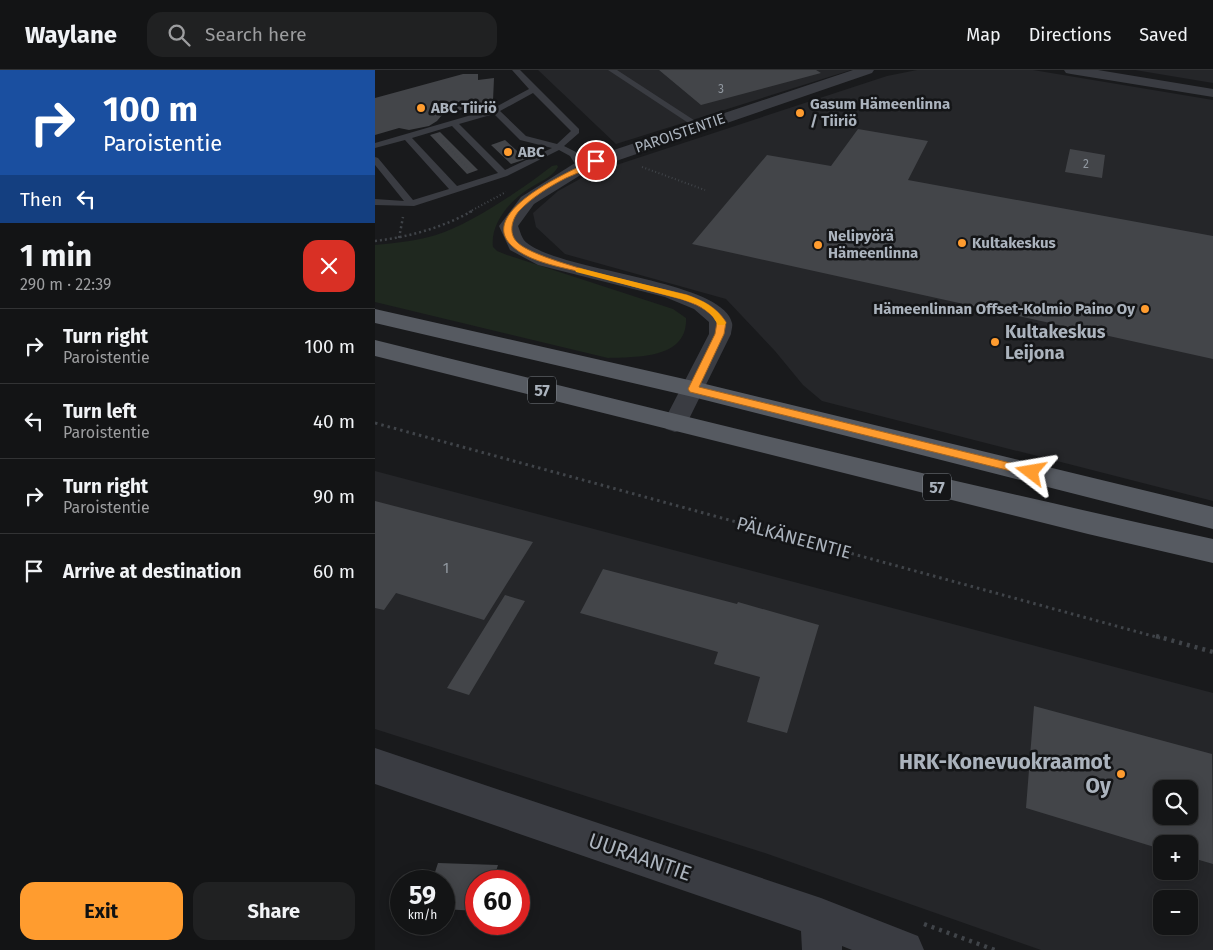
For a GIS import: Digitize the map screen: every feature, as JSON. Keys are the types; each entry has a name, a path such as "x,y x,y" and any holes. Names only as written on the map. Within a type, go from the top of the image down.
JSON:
{"main road":[{"name":"57","path":"375,316 693,389 1213,518"},
{"name":"57","path":"375,348 675,423 1088,523 1213,551"}],"street":[{"name":"PAROISTENTIE","path":"675,423 720,334 721,322 715,314 702,303 684,297 550,262 528,253 514,244 509,236 507,228 515,211 543,188 581,167 867,70"},
{"path":"1071,70 1213,93"},
{"name":"UURAANTIE","path":"375,766 821,934 904,950"}],"lane":[{"path":"375,202 411,204 504,174 559,147 576,131 516,70"},
{"path":"612,70 699,126"},
{"path":"375,146 495,111 534,90"},
{"path":"495,111 523,138 559,147 573,154 581,167"},
{"path":"453,122 504,174"},
{"path":"406,136 455,190"},
{"path":"375,160 411,204"}],"path":[{"path":"431,129 496,198"},
{"path":"611,156 705,190"},
{"name":"PÄLKÄNEENTIE","path":"375,423 1213,652"}],"shaded area":[{"path":"538,70 851,70 616,144"},
{"path":"917,70 1033,70 1213,100 1213,501 822,401 803,385 775,351 726,299 565,254 536,227 533,213 558,191 589,174 887,76"},
{"path":"1135,70 1213,70 1213,83"},
{"path":"557,165 558,167 552,175 520,195 502,214 495,230 493,247 507,255 673,309 686,318 684,331 679,341 670,348 646,356 608,358 375,302 375,245 421,239 450,230 496,205 552,166"},
{"path":"375,471 1213,693 1213,950 1041,950 765,853 375,729"}],"building":[{"path":"659,70 816,70 821,73 701,105"},
{"name":"ABC Tiiriö","path":"463,74 478,74 478,80 494,78 493,101 442,115 429,126 409,130 399,128 375,135 375,98"},
{"path":"858,129 928,141 908,180 1213,236 1213,359 692,244 767,155 831,166"},
{"path":"440,132 478,170 467,174 430,135"},
{"path":"505,140 526,159 511,164 491,145"},
{"path":"1070,149 1105,155 1102,178 1065,172"},
{"path":"375,501 533,542 484,620 396,593 384,610 375,608"},
{"path":"603,569 737,604 738,602 819,625 787,733 747,722 760,677 714,664 718,652 580,613"},
{"path":"505,595 525,601 469,695 447,688"},
{"name":"HRK-Konevuokraamot Oy","path":"1034,706 1212,754 1213,864 1198,860 1198,835 1153,835 1153,847 1026,808"},
{"path":"438,863 498,865 496,870 465,870 465,910 455,910 455,870 436,870"}],"slow traffic":[{"path":"579,270 702,303 715,314 721,323"}],"place":[{"name":"ABC Tiiriö","path":"421,108"},
{"name":"Gasum Hämeenlinna / Tiiriö","path":"800,113"},
{"name":"ABC","path":"508,152"},
{"name":"Kultakeskus","path":"962,243"},
{"name":"Nelipyörä Hämeenlinna","path":"818,245"},
{"name":"Hämeenlinnan Offset-Kolmio Paino Oy","path":"1145,309"},
{"name":"Kultakeskus Leijona","path":"995,342"},
{"name":"HRK-Konevuokraamot Oy","path":"1121,774"}],"route":[{"path":"596,161 543,188 527,200 515,211 510,221 507,228 509,236 514,244 528,253 550,262 702,303 721,322 720,334 693,389 1031,472"}]}
